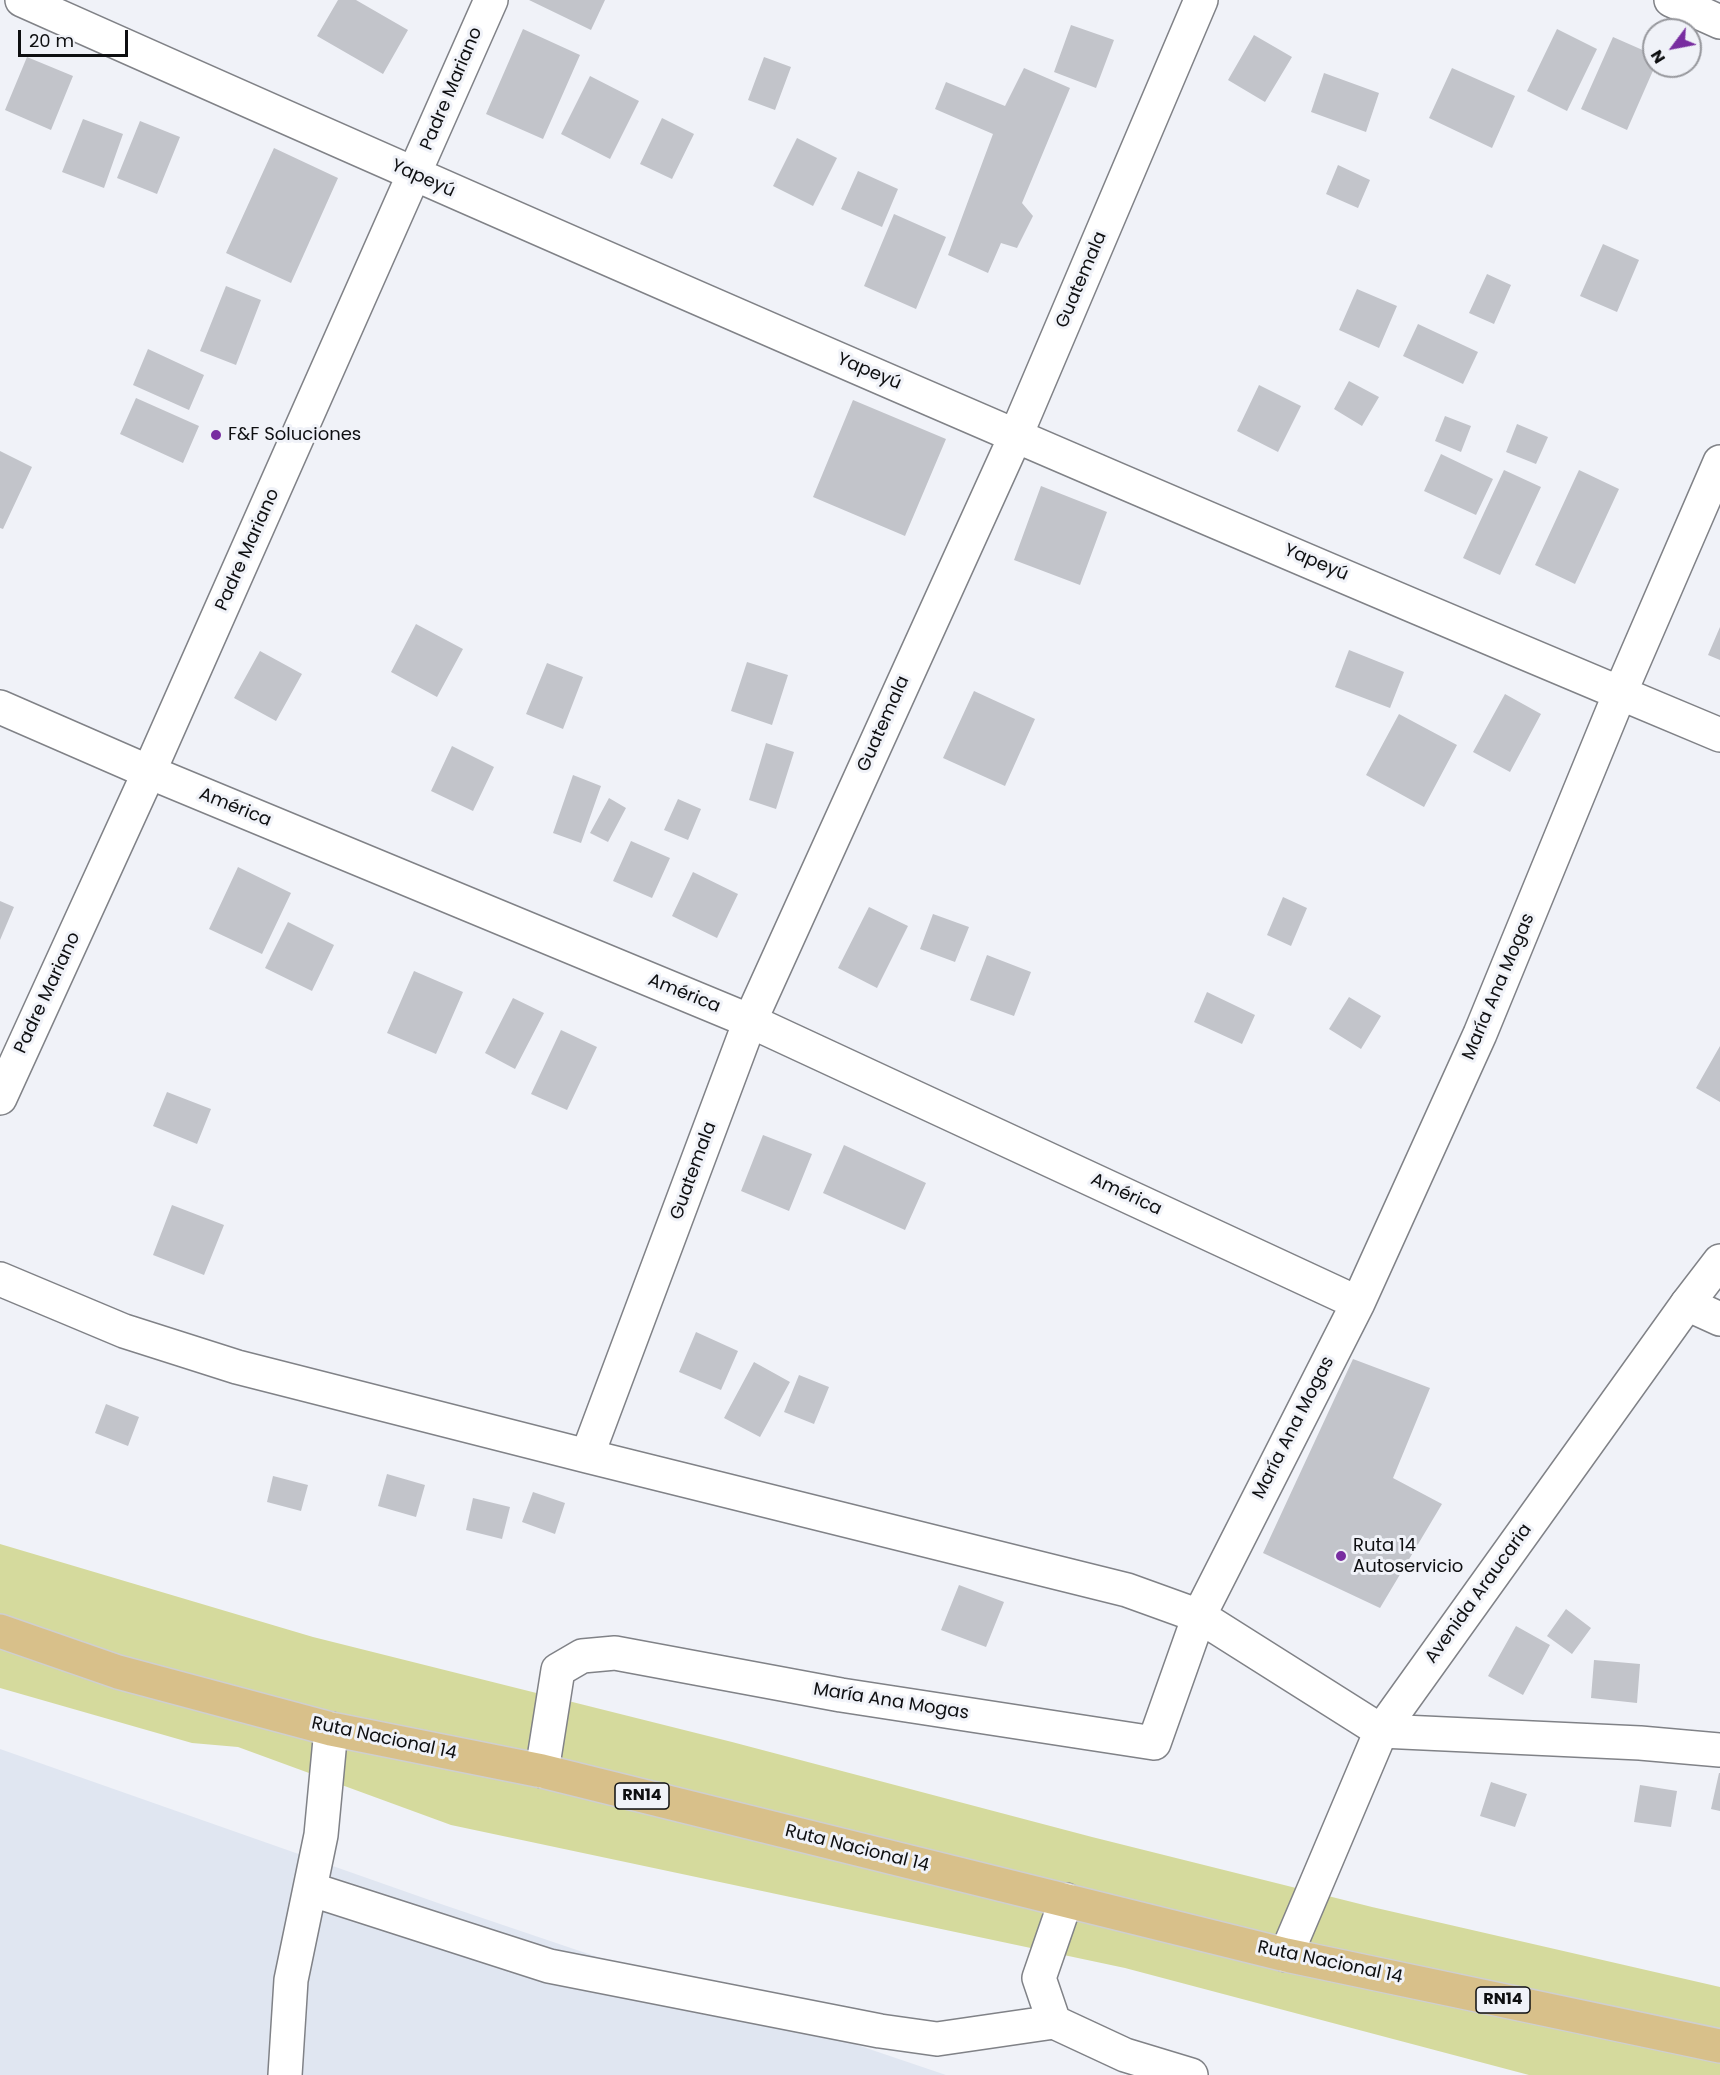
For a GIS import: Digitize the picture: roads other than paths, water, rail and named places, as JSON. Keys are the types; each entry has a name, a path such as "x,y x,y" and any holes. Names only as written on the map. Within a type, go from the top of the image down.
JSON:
{"highway":[{"name":"Ruta Nacional 14","path":"0,1631 118,1672 331,1729 542,1771 1286,1955 1720,2046"}],"street":[{"name":"Yapeyú","path":"22,0 415,175 1016,435 1720,735"},
{"name":"Padre Mariano","path":"0,1098 149,772 491,0"},
{"name":"Guatemala","path":"587,1456 750,1021 1016,435 1202,0"},
{"path":"1671,0 1720,22"},
{"name":"María Ana Mogas","path":"542,1771 558,1670 582,1656 615,1653 841,1695 1154,1743 1199,1616 1358,1303 1480,1034 1620,693 1720,462"},
{"name":"América","path":"0,707 149,772 750,1021 1358,1303"},
{"name":"Avenida Araucaria","path":"1286,1955 1381,1731 1720,1261"},
{"path":"0,1279 124,1331 237,1366 587,1456 1127,1590 1199,1616 1381,1731 1640,1743 1720,1750"},
{"path":"1687,1304 1720,1319"},
{"path":"285,2075 291,1980 321,1835 331,1729"},
{"path":"310,1889 549,1966 880,2031 938,2039 1054,2022 1125,2055 1191,2075"},
{"path":"1054,2022 1039,1978 1066,1900"}],"place":[{"name":"F&F Soluciones","path":"216,435"},
{"name":"Ruta 14 Autoservicio","path":"1341,1556"}]}
